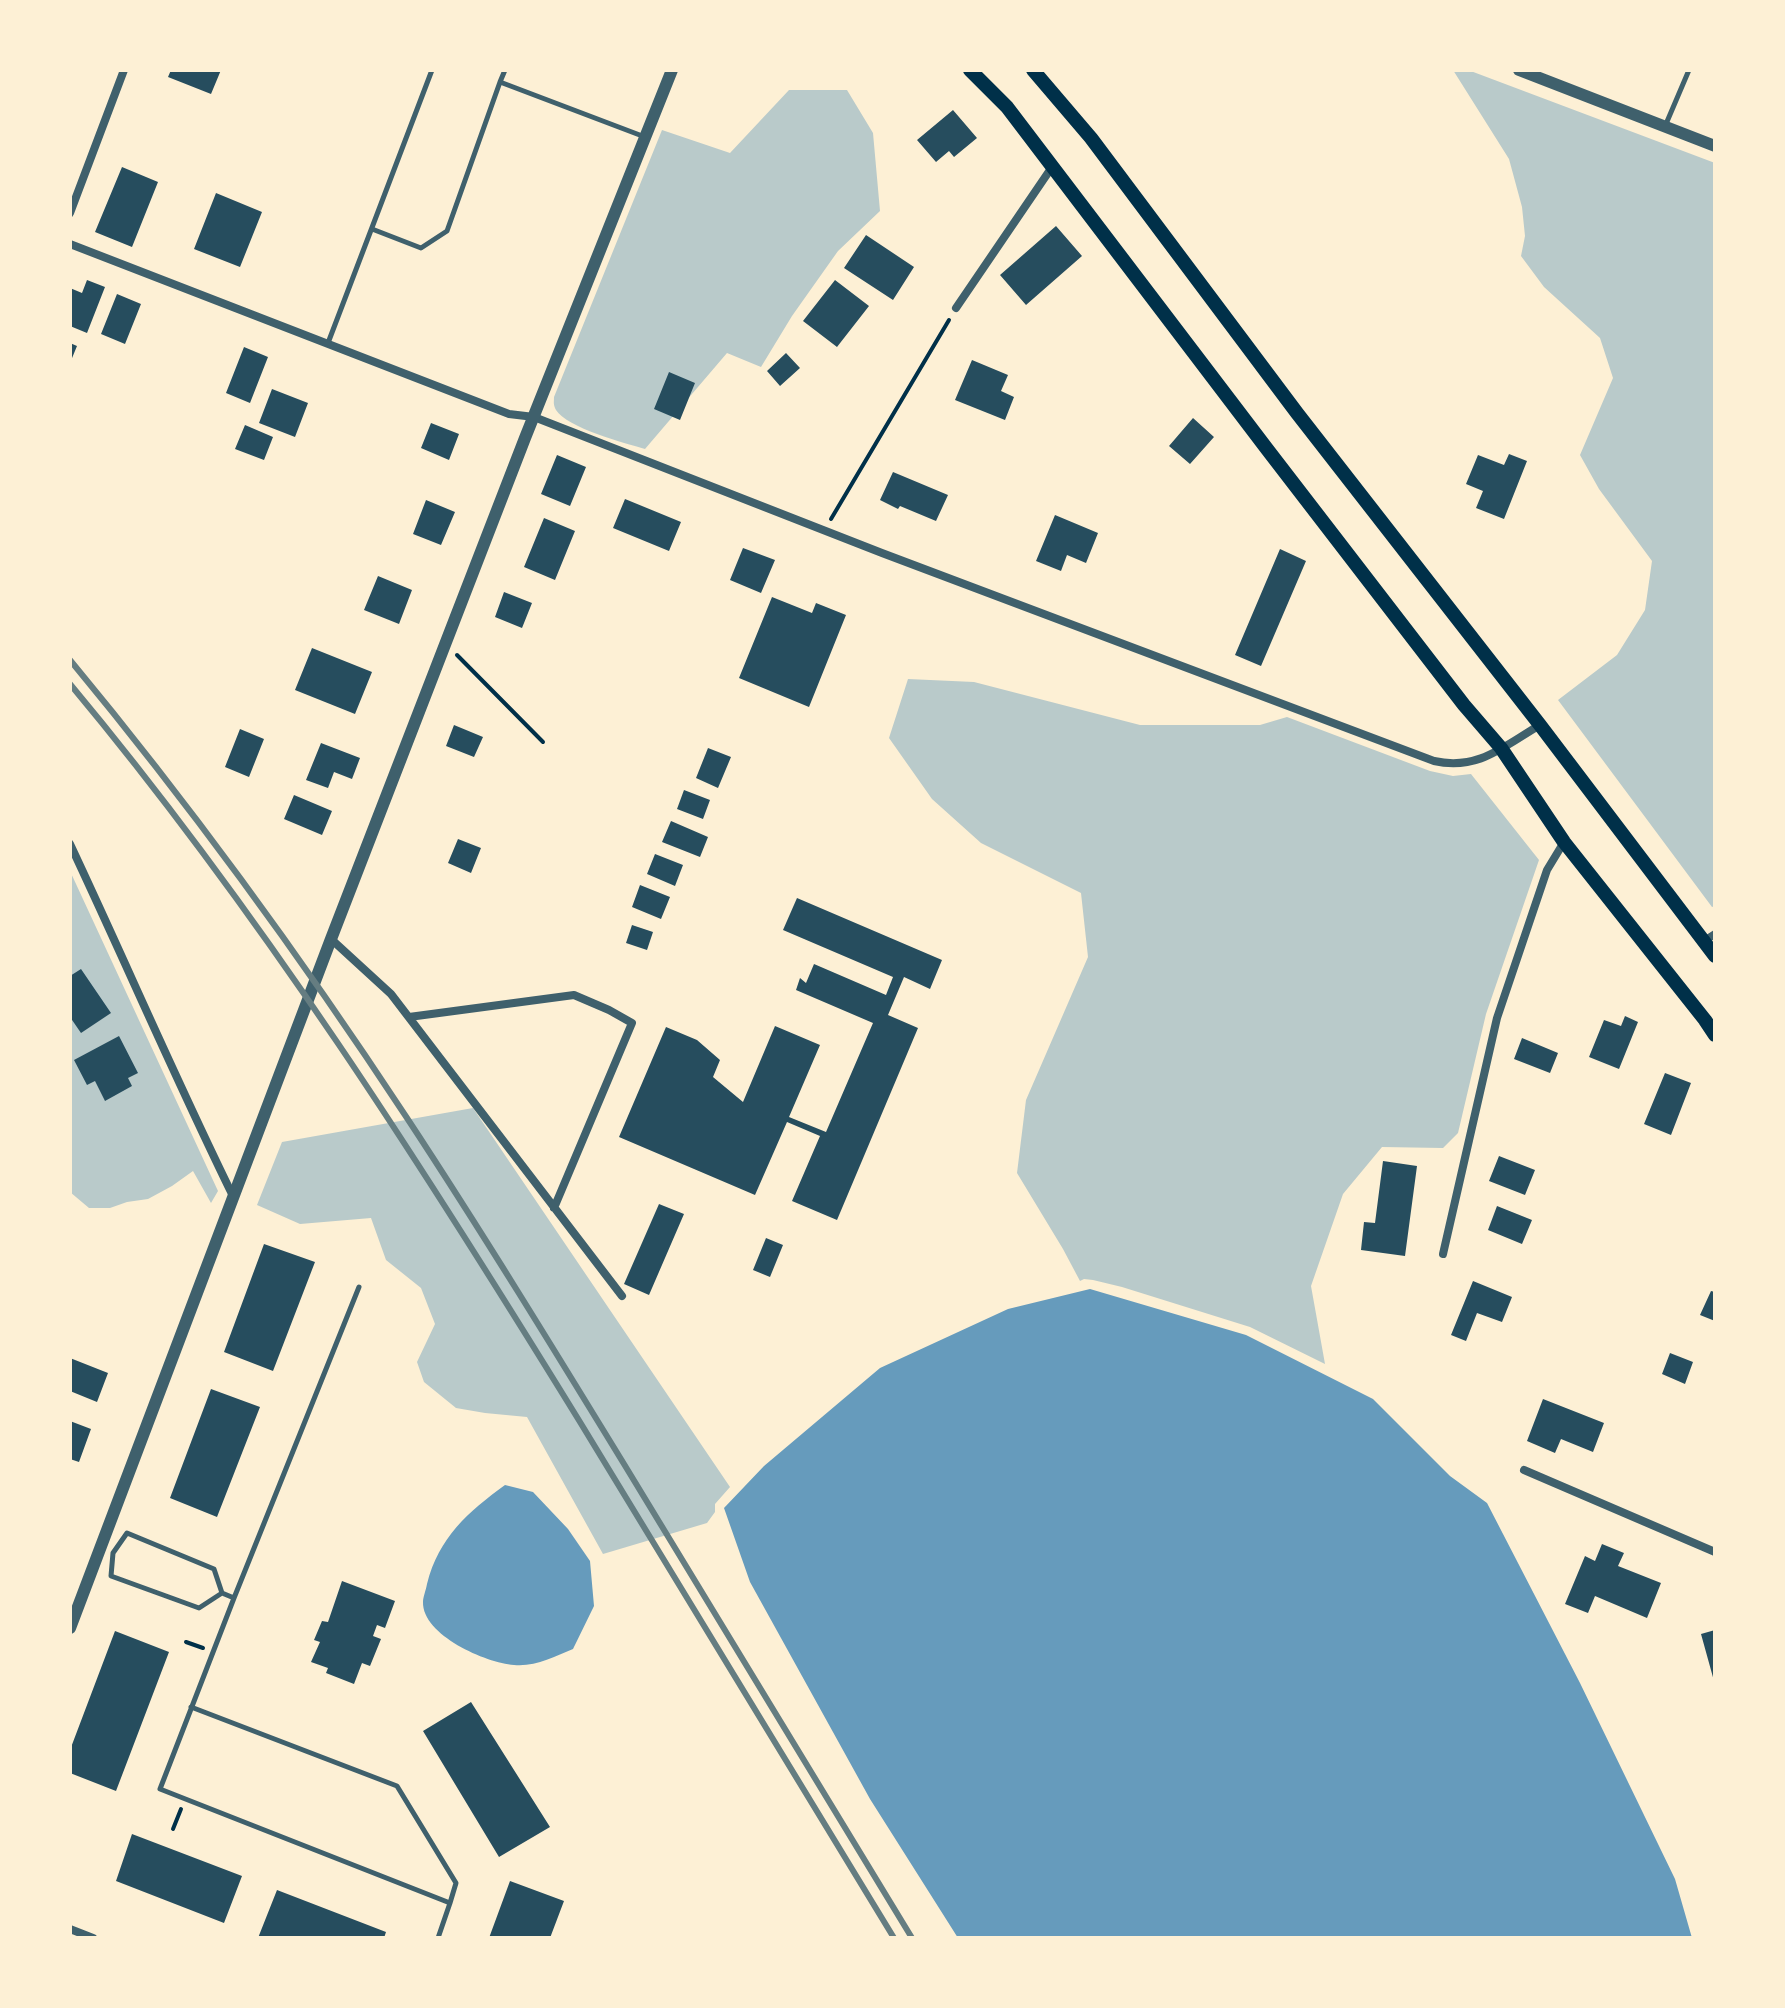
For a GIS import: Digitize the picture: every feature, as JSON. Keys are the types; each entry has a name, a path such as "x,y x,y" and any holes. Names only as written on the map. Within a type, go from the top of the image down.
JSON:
{"main road":[{"path":"970,70 1007,107 1464,705 1501,748 1564,842 1715,1035"},
{"path":"1033,70 1091,138 1297,413 1710,937 1715,956"}],"street":[{"path":"70,213 124,70"},
{"path":"70,1628 331,939 672,70"},
{"path":"1519,70 1715,146"},
{"path":"956,308 1052,167"},
{"path":"70,244 509,414 534,417 1434,761 1451,765 1479,760 1540,725"},
{"path":"1443,1254 1497,1018 1547,870 1564,842"},
{"path":"70,844 233,1196"},
{"path":"331,939 391,994 622,1296"},
{"path":"409,1017 574,995 632,1023 554,1208"},
{"path":"1524,1470 1715,1552"},
{"path":"70,1929 93,1938"}],"lane":[{"path":"328,343 432,70"},
{"path":"372,229 421,248 447,231 505,70"},
{"path":"1665,127 1689,70"},
{"path":"500,82 646,137"},
{"path":"359,1287 160,1789 450,1903"},
{"path":"222,1593 199,1608 111,1576 113,1553 127,1533 214,1569 222,1593 234,1598"},
{"path":"99,1548 113,1553"},
{"path":"191,1707 397,1786 456,1883 438,1938"}],"path":[{"path":"824,530 956,308"},
{"path":"444,650 459,656 543,742"},
{"path":"186,1642 206,1649"},
{"path":"173,1829 181,1809"}],"shaded area":[{"path":"1453,70 1468,70 1715,163 1715,906 1712,907 1558,700 1617,655 1645,610 1652,561 1599,489 1580,455 1613,378 1600,338 1544,287 1521,256 1525,236 1522,207 1509,159"},
{"path":"789,90 847,90 873,133 880,211 838,251 761,367 727,353 645,449 597,434 562,417 555,408 554,397 662,130 730,153"},
{"path":"908,679 974,682 1140,725 1260,725 1287,717 1430,771 1453,776 1471,774 1539,860 1486,1014 1458,1133 1443,1148 1382,1147 1343,1194 1311,1286 1325,1364 1250,1327 1122,1287 1093,1280 1080,1281 1017,1173 1026,1100 1088,957 1081,893 981,843 932,799 889,738"},
{"path":"70,871 218,1191 211,1203 193,1171 148,1199 110,1208 89,1208 70,1192"},
{"path":"473,1108 730,1487 715,1504 715,1512 707,1523 603,1554 527,1417 456,1408 424,1382 417,1362 435,1324 421,1288 386,1260 371,1218 300,1224 257,1205 282,1142"}],"water":[{"path":"1090,1289 1246,1335 1373,1399 1450,1476 1487,1503 1580,1683 1675,1879 1692,1938 958,1938 870,1799 750,1582 724,1508 764,1466 880,1368 1008,1309"},
{"path":"505,1485 533,1492 568,1529 590,1561 594,1606 573,1649 529,1664 502,1663 458,1645 433,1625 425,1614 423,1602 432,1567 447,1539 467,1516"}],"building":[{"path":"171,70 221,70 211,94 168,77"},
{"path":"953,110 977,138 954,157 949,151 936,162 917,140"},
{"path":"122,167 158,182 132,247 95,232"},
{"path":"216,193 262,212 240,267 194,249"},
{"path":"1056,226 1082,256 1026,305 1000,275"},
{"path":"866,235 914,267 893,300 844,268"},
{"path":"87,280 105,287 87,333 70,326 70,288 82,293"},
{"path":"835,280 869,306 837,347 803,321"},
{"path":"117,294 141,304 125,344 101,334"},
{"path":"70,343 77,346 70,363"},
{"path":"244,347 268,357 250,403 226,393"},
{"path":"786,353 800,368 780,386 767,371"},
{"path":"972,360 1008,375 1001,391 1014,397 1005,420 955,400"},
{"path":"669,372 695,383 680,420 654,409"},
{"path":"272,389 308,403 295,437 259,423"},
{"path":"1193,418 1214,437 1190,464 1169,446"},
{"path":"431,423 459,434 449,460 421,448"},
{"path":"245,425 273,437 264,460 235,449"},
{"path":"1509,454 1527,461 1504,519 1476,508 1483,491 1466,484 1478,455 1504,465"},
{"path":"557,455 586,467 570,506 541,494"},
{"path":"893,472 948,495 936,521 880,500"},
{"path":"625,499 681,522 669,551 613,528"},
{"path":"426,500 455,512 441,545 413,534"},
{"path":"1055,515 1098,533 1086,563 1067,555 1061,571 1036,561"},
{"path":"544,518 575,531 555,580 524,567"},
{"path":"743,548 775,560 761,593 730,580"},
{"path":"1280,549 1306,561 1261,666 1235,655"},
{"path":"378,576 412,590 399,624 364,610"},
{"path":"504,592 532,603 522,628 495,617"},
{"path":"772,597 812,613 816,603 846,615 809,707 739,678"},
{"path":"312,648 372,672 355,714 295,690"},
{"path":"454,725 483,737 474,757 446,746"},
{"path":"240,729 264,739 249,777 225,767"},
{"path":"321,743 360,758 352,779 334,772 328,788 306,780"},
{"path":"708,748 731,757 718,788 696,778"},
{"path":"684,790 710,800 703,819 677,809"},
{"path":"294,795 332,811 322,835 284,819"},
{"path":"671,821 708,837 700,857 662,842"},
{"path":"458,839 481,848 471,873 448,863"},
{"path":"655,854 683,865 675,886 647,874"},
{"path":"640,885 670,897 661,919 632,907"},
{"path":"797,898 942,960 930,989 904,977 888,1015 918,1028 837,1220 792,1201 820,1136 787,1122 755,1195 619,1137 666,1027 697,1040 720,1060 713,1077 743,1102 775,1026 820,1045 789,1117 826,1132 873,1023 796,990 800,978 806,983 814,964 886,995 893,977 783,930"},
{"path":"632,925 653,932 647,950 626,943"},
{"path":"81,969 111,1013 81,1033 70,1017 70,976"},
{"path":"1625,1016 1638,1022 1619,1069 1589,1057 1604,1020 1621,1026"},
{"path":"119,1036 138,1073 128,1078 132,1086 105,1101 95,1081 87,1085 74,1060"},
{"path":"1522,1038 1558,1053 1550,1073 1514,1059"},
{"path":"1665,1073 1691,1083 1671,1135 1644,1124"},
{"path":"1499,1156 1535,1170 1525,1195 1489,1181"},
{"path":"1383,1161 1417,1166 1405,1256 1361,1250 1364,1222 1375,1223"},
{"path":"659,1204 684,1214 649,1295 624,1284"},
{"path":"1497,1206 1532,1220 1522,1244 1488,1230"},
{"path":"766,1238 783,1245 770,1277 753,1270"},
{"path":"264,1244 315,1262 273,1371 224,1352"},
{"path":"1473,1281 1512,1297 1502,1322 1477,1313 1466,1341 1451,1335"},
{"path":"1711,1291 1715,1292 1715,1321 1700,1315"},
{"path":"1670,1353 1693,1362 1685,1384 1662,1374"},
{"path":"70,1358 108,1373 97,1402 70,1391"},
{"path":"211,1389 260,1407 217,1517 170,1498"},
{"path":"1543,1399 1604,1423 1593,1452 1561,1439 1555,1453 1527,1441"},
{"path":"70,1421 91,1429 79,1462 70,1459"},
{"path":"1602,1544 1624,1553 1618,1566 1661,1583 1647,1618 1595,1596 1588,1613 1565,1604 1585,1556 1595,1561"},
{"path":"342,1581 395,1601 385,1628 377,1625 373,1636 381,1639 370,1666 362,1663 354,1684 326,1673 328,1668 311,1662 320,1642 314,1640 322,1621 328,1622"},
{"path":"1715,1630 1715,1681 1714,1681 1701,1634"},
{"path":"115,1631 169,1652 116,1791 70,1773 70,1750"},
{"path":"471,1702 550,1827 499,1857 423,1731"},
{"path":"132,1834 242,1876 224,1923 116,1881"},
{"path":"510,1881 564,1901 550,1938 489,1938"},
{"path":"277,1890 386,1932 384,1938 258,1938"}],"railway":[{"path":"70,660 245,884 407,1118 571,1377 912,1938"},
{"path":"70,684 209,860 400,1137 580,1422 894,1938"}]}
